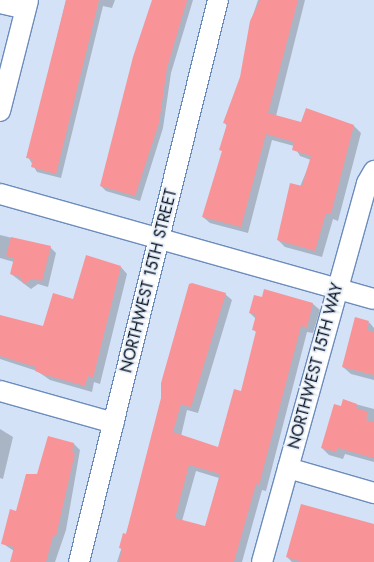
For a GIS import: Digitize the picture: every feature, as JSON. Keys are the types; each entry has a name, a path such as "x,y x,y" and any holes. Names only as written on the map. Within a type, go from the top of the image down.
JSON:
{"street":[{"name":"NORTHWEST 15TH STREET","path":"79,562 218,0"},
{"path":"0,3 26,5 0,111"},
{"name":"NORTHWEST 15TH WAY","path":"262,562 366,183 374,171"},
{"path":"0,194 374,300"},
{"path":"0,391 114,422"},
{"path":"288,468 374,492"}],"building":[{"path":"66,0 99,0 56,174 31,167 33,159 26,158"},
{"path":"152,0 187,0 167,68 159,123 135,196 100,186 133,57"},
{"path":"260,0 298,0 268,113 301,122 306,108 354,125 331,214 326,213 315,251 277,240 290,183 302,186 311,156 292,150 294,142 266,134 241,227 202,217 222,151 219,150 227,124 223,123 240,77 250,21"},
{"path":"11,237 51,246 42,281 32,279 24,284 20,277 10,274 14,258 6,256"},
{"path":"86,255 121,266 93,378 88,376 85,386 42,374 35,371 36,367 0,356 0,315 43,326 53,293 73,299"},
{"path":"192,283 226,293 191,407 181,404 173,432 218,447 234,389 241,391 256,331 252,330 256,315 249,313 254,295 262,297 264,289 313,303 307,327 301,326 259,485 256,484 234,562 119,562 122,549 119,548 123,533 126,534 161,398 161,383 189,284","holes":["189,465 220,474 205,526 175,518"]},
{"path":"355,317 369,321 367,330 374,332 374,375 342,367"},
{"path":"343,399 357,404 356,408 368,412 366,420 374,422 374,458 338,448 336,452 321,448 334,404 341,406"},
{"path":"48,436 74,443 72,452 75,453 56,536 53,536 46,562 10,562 14,547 1,544 10,509 16,511 26,474 37,474"},
{"path":"301,504 374,524 374,562 303,562 286,557"}]}
